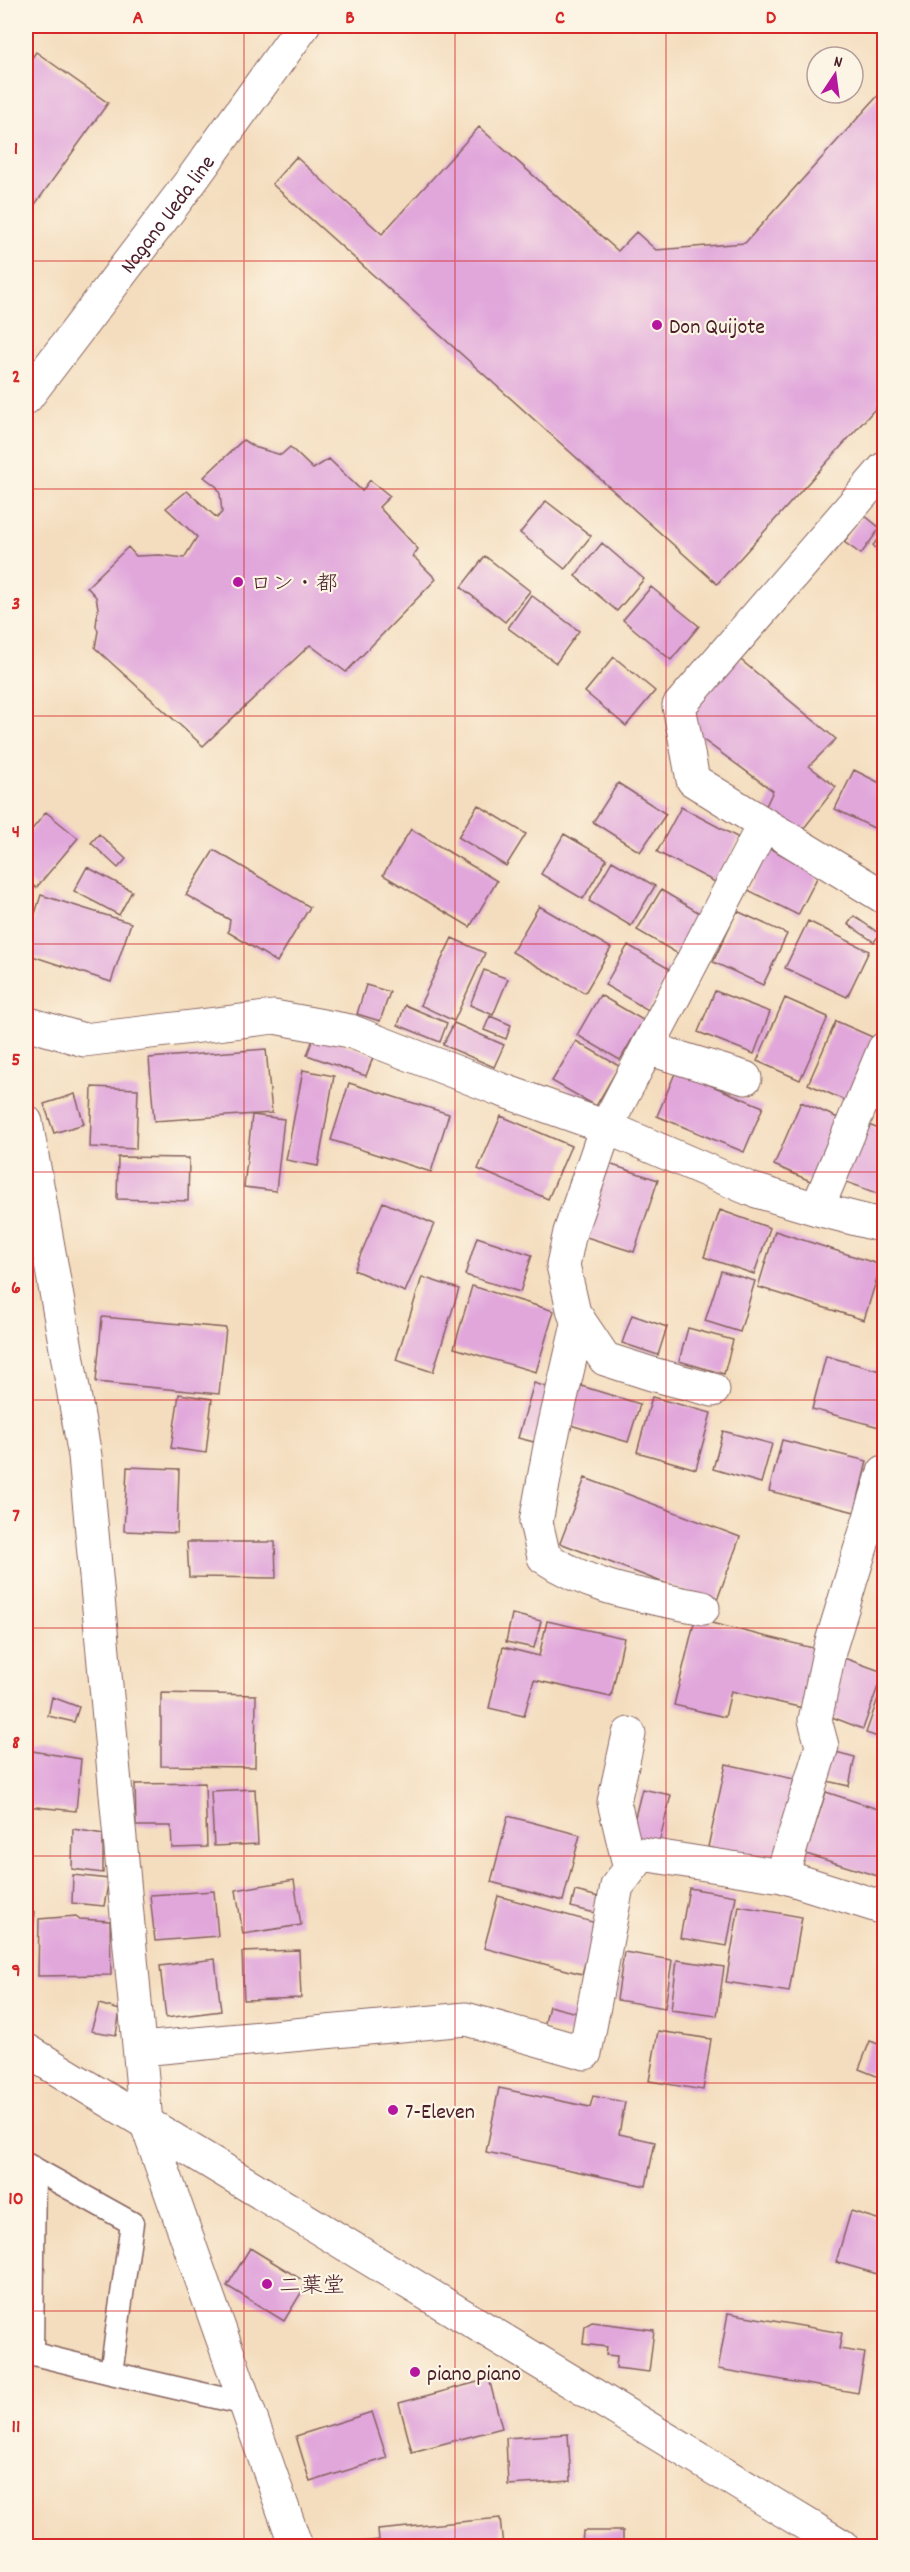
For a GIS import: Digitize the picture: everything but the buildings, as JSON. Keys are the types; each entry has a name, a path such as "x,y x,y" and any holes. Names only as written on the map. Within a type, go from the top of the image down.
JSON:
{"street":[{"name":"Nagano Ueda line","path":"26,398 191,181 303,26"},
{"path":"885,469 679,706 693,780 885,897"},
{"path":"713,1390 605,1359 574,1313 563,1265 570,1232 606,1126 764,824"},
{"path":"26,1023 84,1040 274,1017 350,1030 499,1089 606,1126 750,1189 885,1226"},
{"path":"647,1048 745,1078"},
{"path":"817,1209 885,1049"},
{"path":"26,1122 85,1456 146,2122 297,2547"},
{"path":"579,1320 551,1441 536,1522 544,1557 567,1573 610,1588 703,1608"},
{"path":"782,1876 822,1746 815,1720 830,1648 885,1472"},
{"path":"629,1734 614,1802 630,1869"},
{"path":"141,2049 466,2019 585,2053 617,1886 642,1854 782,1876 885,1908"},
{"path":"26,2050 842,2547"}],"lane":[{"path":"111,2373 132,2223 30,2166 29,2353 111,2373 246,2404"}],"place":[{"name":"Don Quijote","path":"657,325"},
{"name":"ロン・都","path":"238,582"},
{"name":"7-Eleven","path":"393,2110"},
{"name":"二葉堂","path":"267,2284"},
{"name":"piano piano","path":"415,2372"}]}
